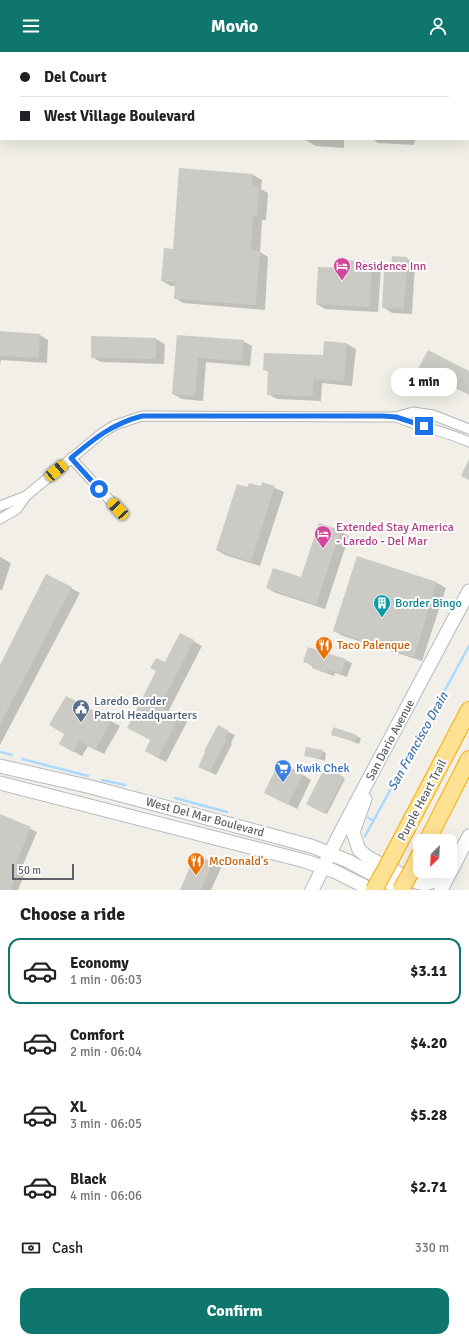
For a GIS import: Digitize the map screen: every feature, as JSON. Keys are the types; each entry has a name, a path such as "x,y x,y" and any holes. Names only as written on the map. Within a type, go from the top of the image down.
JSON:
{"highway":[{"name":"Purple Heart Trail","path":"373,890 392,857 469,710"},
{"name":"Purple Heart Trail","path":"430,834 469,759"},
{"name":"Purple Heart Trail","path":"401,890 413,866"}],"main road":[{"name":"San Dario Avenue","path":"312,890 323,866 469,590"},
{"name":"West Del Mar Boulevard","path":"0,766 55,778 162,805 230,823 330,853 401,890"},
{"path":"373,774 353,832 359,850 369,858 416,882 425,884 434,881 437,878"},
{"path":"50,795 55,778"},
{"name":"West Del Mar Boulevard","path":"0,783 216,837 323,866 373,890"},
{"path":"156,822 162,805"},
{"path":"216,837 230,823"},
{"path":"457,852 469,835"},
{"path":"441,890 469,835"}],"street":[{"path":"0,519 17,510 26,496 102,433 115,425 142,416 396,417 413,412 432,415 469,429"},
{"path":"396,417 414,424 450,434 469,442"},
{"path":"71,458 118,509"},
{"path":"0,506 26,496"}],"building":[{"path":"179,168 253,174 252,186 259,187 257,216 253,215 251,250 260,251 256,305 174,299 175,282 161,281 164,248 173,249"},
{"path":"392,256 407,257 404,309 382,308 384,271 391,271"},
{"name":"Residence Inn","path":"345,260 372,262 370,307 316,304 318,267 345,268"},
{"path":"0,331 40,334 38,358 0,356"},
{"path":"177,335 244,340 242,361 198,358 195,396 172,394"},
{"path":"91,336 156,338 156,359 91,358"},
{"path":"324,341 347,343 344,381 313,379 313,396 267,395 268,370 263,370 264,353 323,355"},
{"path":"428,350 469,371 469,395 418,369"},
{"path":"469,459 469,480 461,476"},
{"path":"262,482 275,486 251,562 216,550 237,484 247,487 249,483 261,486"},
{"name":"Extended Stay America - Laredo - Del Mar","path":"319,523 341,530 316,605 266,588 273,568 301,577"},
{"name":"Border Bingo","path":"357,556 437,582 414,657 333,631"},
{"path":"46,574 72,587 0,724 0,665"},
{"path":"180,633 194,640 160,707 179,717 158,758 145,751 150,740 127,728 156,671 150,668 156,658 165,662"},
{"name":"Taco Palenque","path":"308,647 346,659 341,674 329,670 328,673 312,668 313,665 303,662"},
{"name":"Laredo Border Patrol Headquarters","path":"66,696 112,720 95,750 79,741 73,752 59,744 64,734 49,725"},
{"path":"218,725 229,731 224,745 209,772 198,767 205,752 204,751"},
{"path":"333,727 357,735 355,742 331,735"},
{"path":"306,747 323,750 320,759 304,756"},
{"name":"Kwik Chek","path":"279,762 303,774 288,805 264,793"},
{"path":"325,767 344,777 325,814 306,804"},
{"path":"0,814 31,827 16,863 21,865 10,890 0,890"},
{"name":"McDonald's","path":"195,855 213,862 201,890 180,890"}],"waterway":[{"name":"San Francisco Drain","path":"365,836 469,646"},
{"path":"0,752 12,755"},
{"path":"22,759 88,776"},
{"path":"102,780 125,785"},
{"path":"175,798 227,812"},
{"name":"San Francisco Drain","path":"368,818 374,821"}],"place":[{"name":"Residence Inn","path":"342,281"},
{"name":"Extended Stay America - Laredo - Del Mar","path":"323,549"},
{"name":"Border Bingo","path":"382,618"},
{"name":"Taco Palenque","path":"324,660"},
{"name":"Laredo Border Patrol Headquarters","path":"81,723"},
{"name":"Kwik Chek","path":"283,783"},
{"name":"McDonald's","path":"196,876"}],"route":[{"path":"99,489 71,458 102,433 115,425 142,416 383,416 396,417 424,426"}]}
